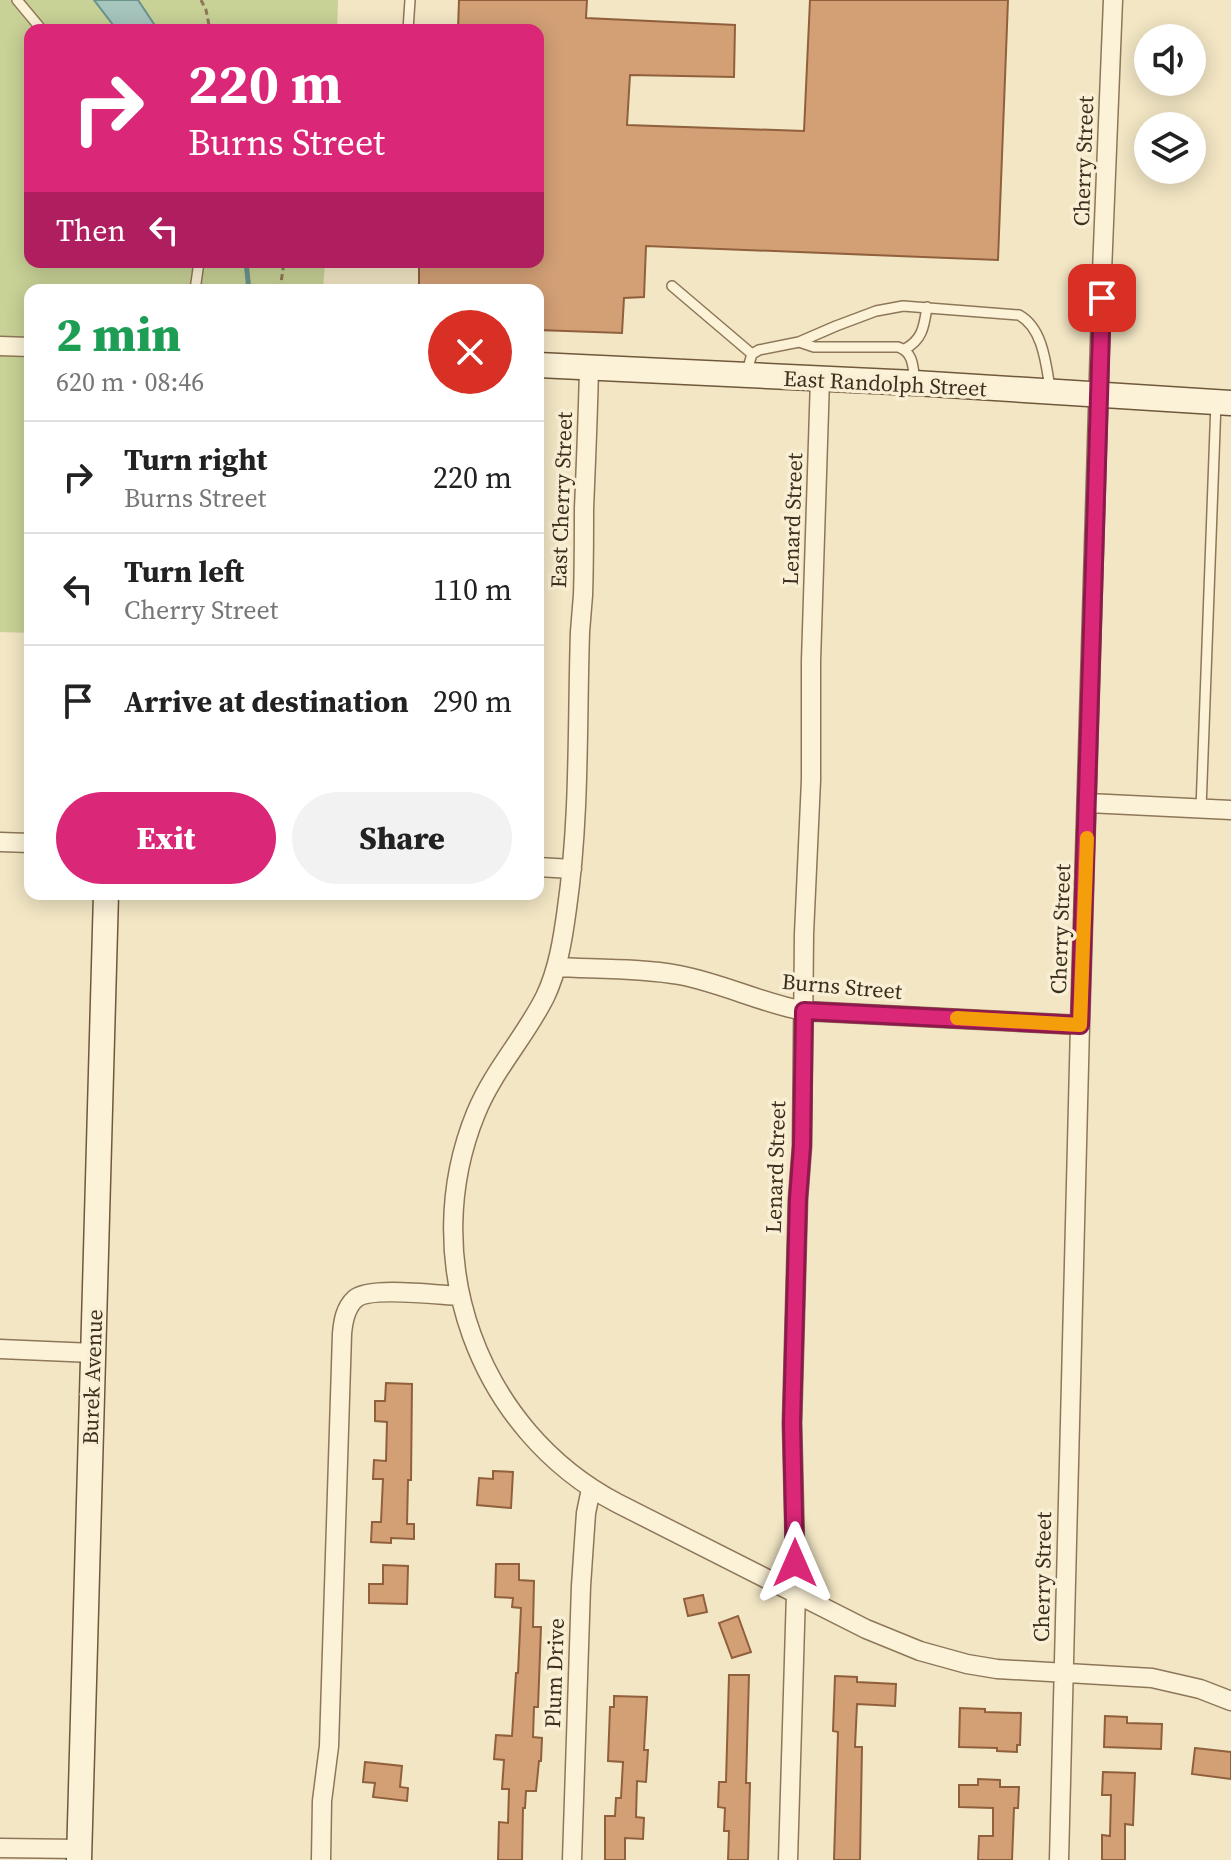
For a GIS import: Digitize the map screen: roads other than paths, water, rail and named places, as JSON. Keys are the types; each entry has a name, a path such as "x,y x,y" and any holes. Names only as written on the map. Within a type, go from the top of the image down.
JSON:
{"street":[{"name":"Cherry Street","path":"1059,1860 1080,1025 1113,0"},
{"path":"0,346 24,347"},
{"name":"East Randolph Street","path":"544,365 589,368 749,365 820,379 1223,402"},
{"name":"East Cherry Street","path":"589,368 575,818 565,921 556,967 543,1000 482,1099 472,1123 455,1199 454,1257 459,1296 479,1355 502,1398 524,1427 546,1452 591,1489 883,1636 935,1656 983,1667 1162,1680 1200,1689 1231,1701"},
{"name":"Lenard Street","path":"788,1860 796,1593 792,1423 802,1146 804,934 811,780 811,661 820,379"},
{"path":"1088,803 1231,810"},
{"path":"0,842 24,843"},
{"path":"544,867 572,869"},
{"name":"Burek Avenue","path":"79,1854 106,900"},
{"name":"Burns Street","path":"556,967 674,974 780,1007 804,1011 1080,1025"},
{"path":"321,1860 322,1801 329,1746 345,1317 353,1301 364,1294 459,1296"},
{"path":"0,1349 93,1353"},
{"name":"Plum Drive","path":"572,1860 581,1586 586,1513 591,1489"},
{"path":"0,1848 79,1854"}],"lane":[{"path":"17,0 37,24"},
{"path":"408,24 410,0"},
{"path":"672,286 749,365 768,347 799,342 876,311 903,306 1019,315 1028,320 1039,339 1050,392"},
{"path":"905,349 915,344 923,332 927,307"},
{"path":"799,342 814,347 905,349 912,359 915,383"},
{"path":"1201,809 1223,402"}],"water":[{"path":"94,0 138,0 154,24 112,24"}],"waterway":[{"path":"247,268 248,284"}]}
